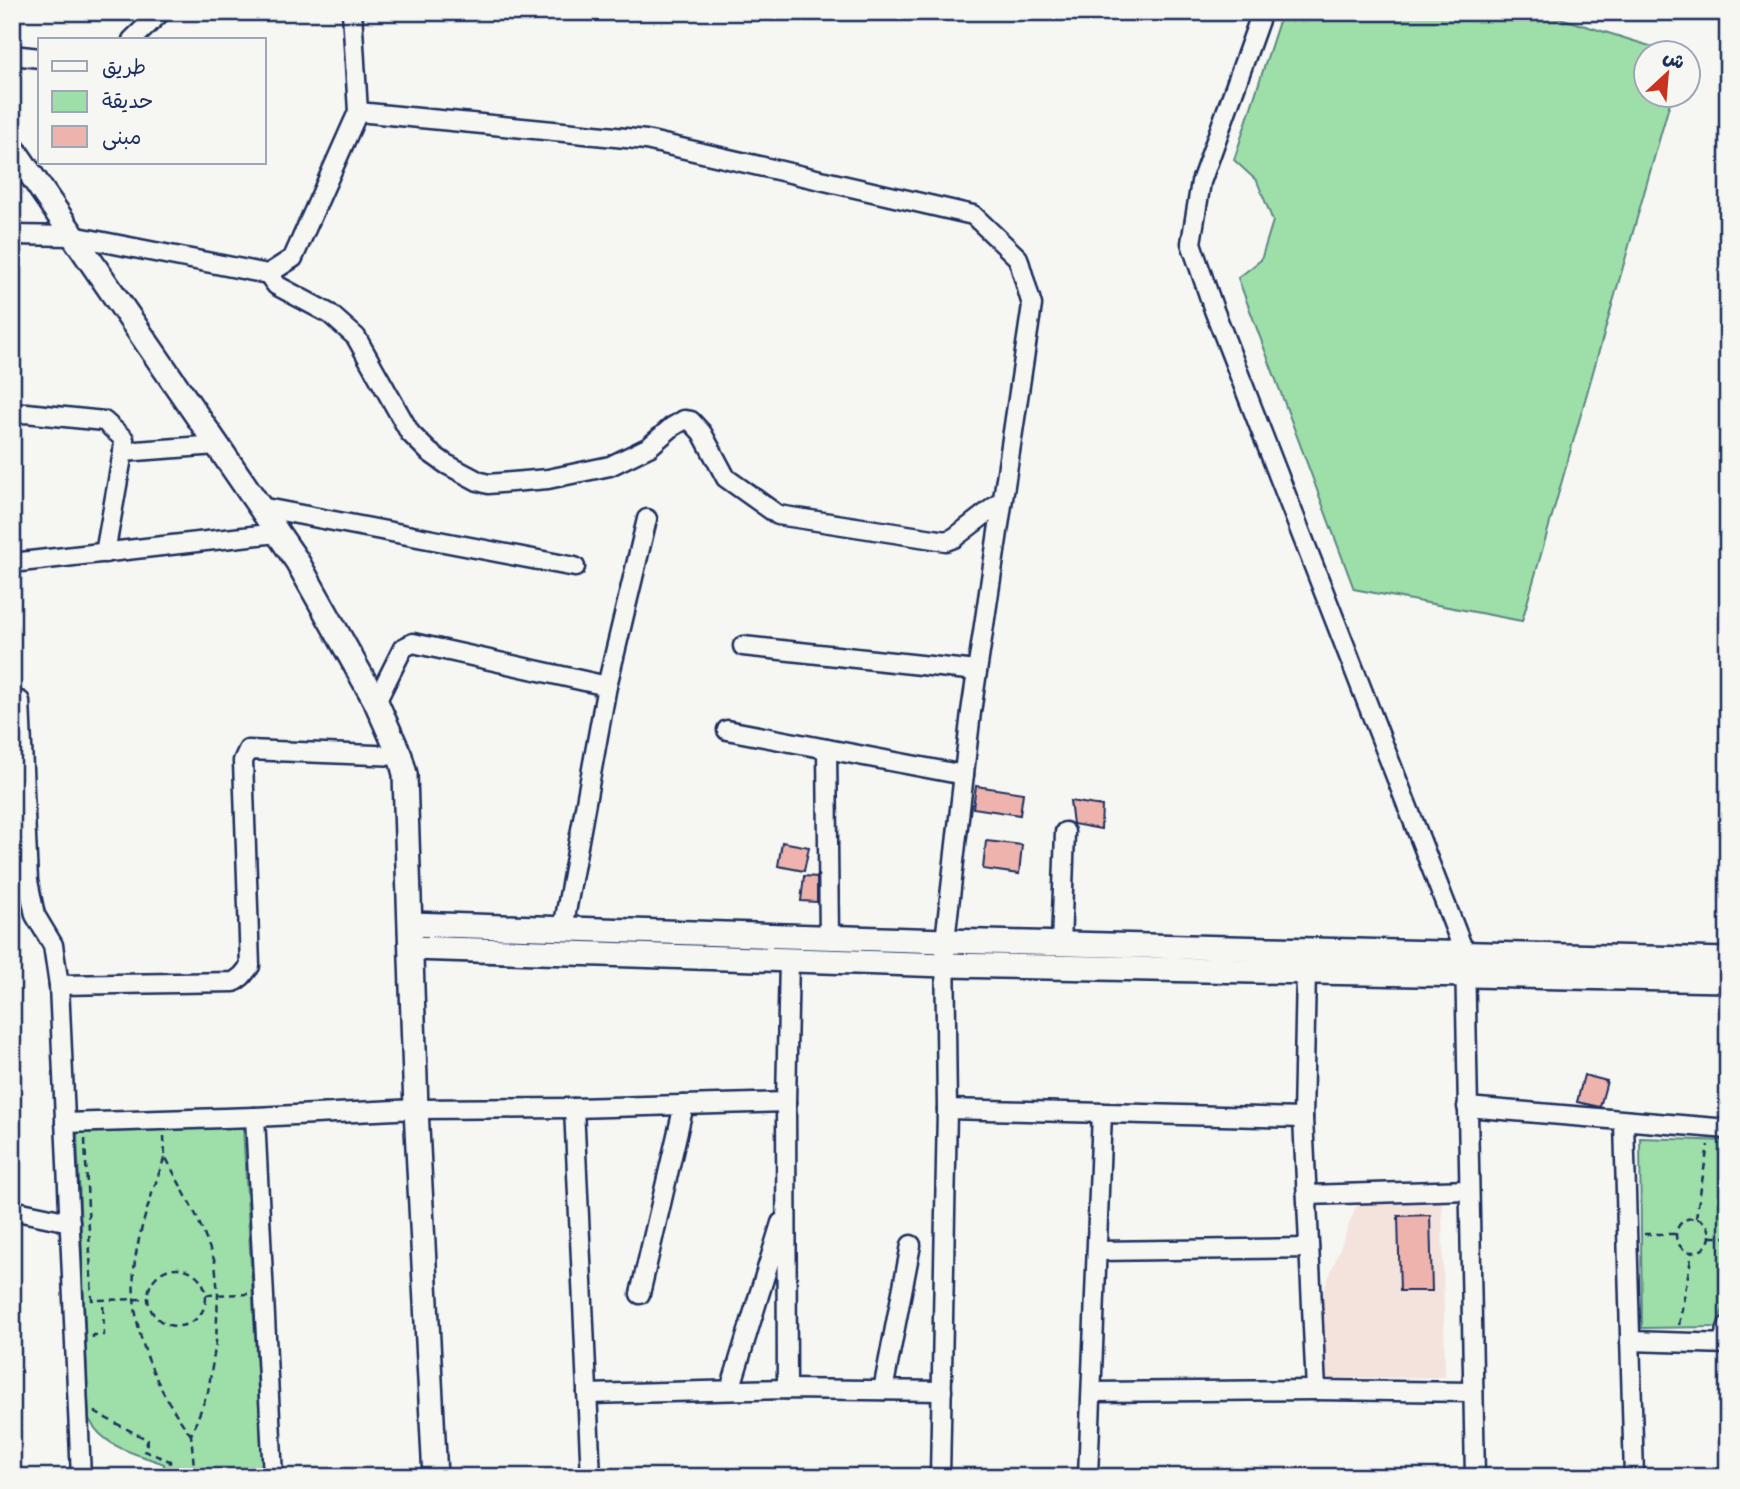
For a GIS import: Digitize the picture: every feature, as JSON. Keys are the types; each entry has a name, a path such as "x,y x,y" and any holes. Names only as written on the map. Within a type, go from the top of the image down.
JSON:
{"street":[{"path":"134,38 161,12"},
{"path":"268,274 293,258 358,112 352,12"},
{"path":"1262,12 1200,182 1191,243 1219,323 1465,964 1475,1477"},
{"path":"12,55 38,58"},
{"path":"358,112 646,140 973,215 1018,258 1032,305 977,671 945,942 947,1110 940,1477"},
{"path":"12,147 297,561 376,702 400,756 405,774 416,1109 435,1477"},
{"path":"12,235 73,236 268,274 276,285 330,314 356,337 410,433 437,458 488,484 548,479 610,466 649,447 684,420 691,421 702,433 726,478 778,515 946,541 954,538 1002,501"},
{"path":"12,414 104,421 124,439 105,552"},
{"path":"123,452 217,445"},
{"path":"260,507 575,567"},
{"path":"563,929 607,686 647,519"},
{"path":"12,563 277,533"},
{"path":"376,702 402,648 413,643 607,686"},
{"path":"743,646 977,671"},
{"path":"20,701 20,881 35,915 53,945 59,985 81,1477"},
{"path":"727,730 964,775"},
{"path":"827,749 830,938"},
{"path":"59,985 234,982 250,966 243,761 248,750 400,756"},
{"path":"1061,944 1065,832"},
{"path":"411,924 1061,944 1728,980"},
{"path":"412,948 947,965 1306,971 1465,964 1728,960"},
{"path":"788,1389 786,1102 789,960"},
{"path":"1306,971 1303,1118 1316,1390"},
{"path":"65,1123 416,1109 786,1102"},
{"path":"640,1294 684,1105"},
{"path":"1467,1107 1728,1129"},
{"path":"574,1108 591,1477"},
{"path":"947,1110 1303,1118"},
{"path":"1088,1477 1102,1113"},
{"path":"256,1117 273,1477"},
{"path":"1624,1122 1634,1477"},
{"path":"1307,1195 1469,1191"},
{"path":"730,1390 786,1203"},
{"path":"12,1210 70,1222"},
{"path":"883,1390 911,1245"},
{"path":"1097,1251 1309,1248"},
{"path":"1630,1341 1725,1344 1728,1326"},
{"path":"587,1394 788,1389 942,1391"},
{"path":"1091,1392 1473,1392"}],"path":[{"path":"164,1136 165,1156 142,1224 136,1257 134,1300 140,1335 156,1380 171,1409 191,1435"},
{"path":"84,1139 92,1300 147,1299"},
{"path":"1696,1218 1709,1140"},
{"path":"165,1156 193,1208 215,1262 218,1294 216,1342 208,1392 191,1435 195,1477"},
{"path":"1696,1218 1707,1223 1711,1237 1703,1250 1692,1253 1682,1248 1676,1234 1681,1223 1696,1218"},
{"path":"1641,1234 1676,1234"},
{"path":"1711,1237 1728,1237"},
{"path":"1678,1328 1692,1253"},
{"path":"174,1268 193,1272 201,1279 206,1295 204,1309 198,1317 180,1326 171,1326 155,1316 147,1299 151,1281 157,1274 174,1268"},
{"path":"206,1295 248,1294"},
{"path":"93,1348 93,1335 104,1335 103,1300"},
{"path":"95,1400 96,1413 148,1440 144,1451 170,1461 170,1477"}],"shaded area":[{"path":"1442,1203 1445,1377 1325,1378 1321,1298 1357,1204"}],"green space":[{"path":"1282,12 1541,12 1632,40 1632,108 1668,108 1522,621 1354,589 1238,278 1261,260 1273,221 1257,181 1234,160"},
{"path":"243,1127 263,1477 164,1477 164,1464 131,1453 112,1443 95,1429 89,1419 77,1133"},
{"path":"1640,1138 1728,1141 1728,1294 1717,1327 1642,1328"}],"building":[{"path":"976,786 1023,793 1020,815 973,808"},
{"path":"1070,801 1102,806 1101,829 1073,824"},
{"path":"986,841 1022,845 1019,874 983,869"},
{"path":"782,842 809,847 804,871 778,866"},
{"path":"804,876 817,877 817,902 801,901"},
{"path":"1584,1075 1607,1081 1600,1107 1577,1102"},
{"path":"1430,1215 1432,1291 1400,1291 1398,1216"}]}
